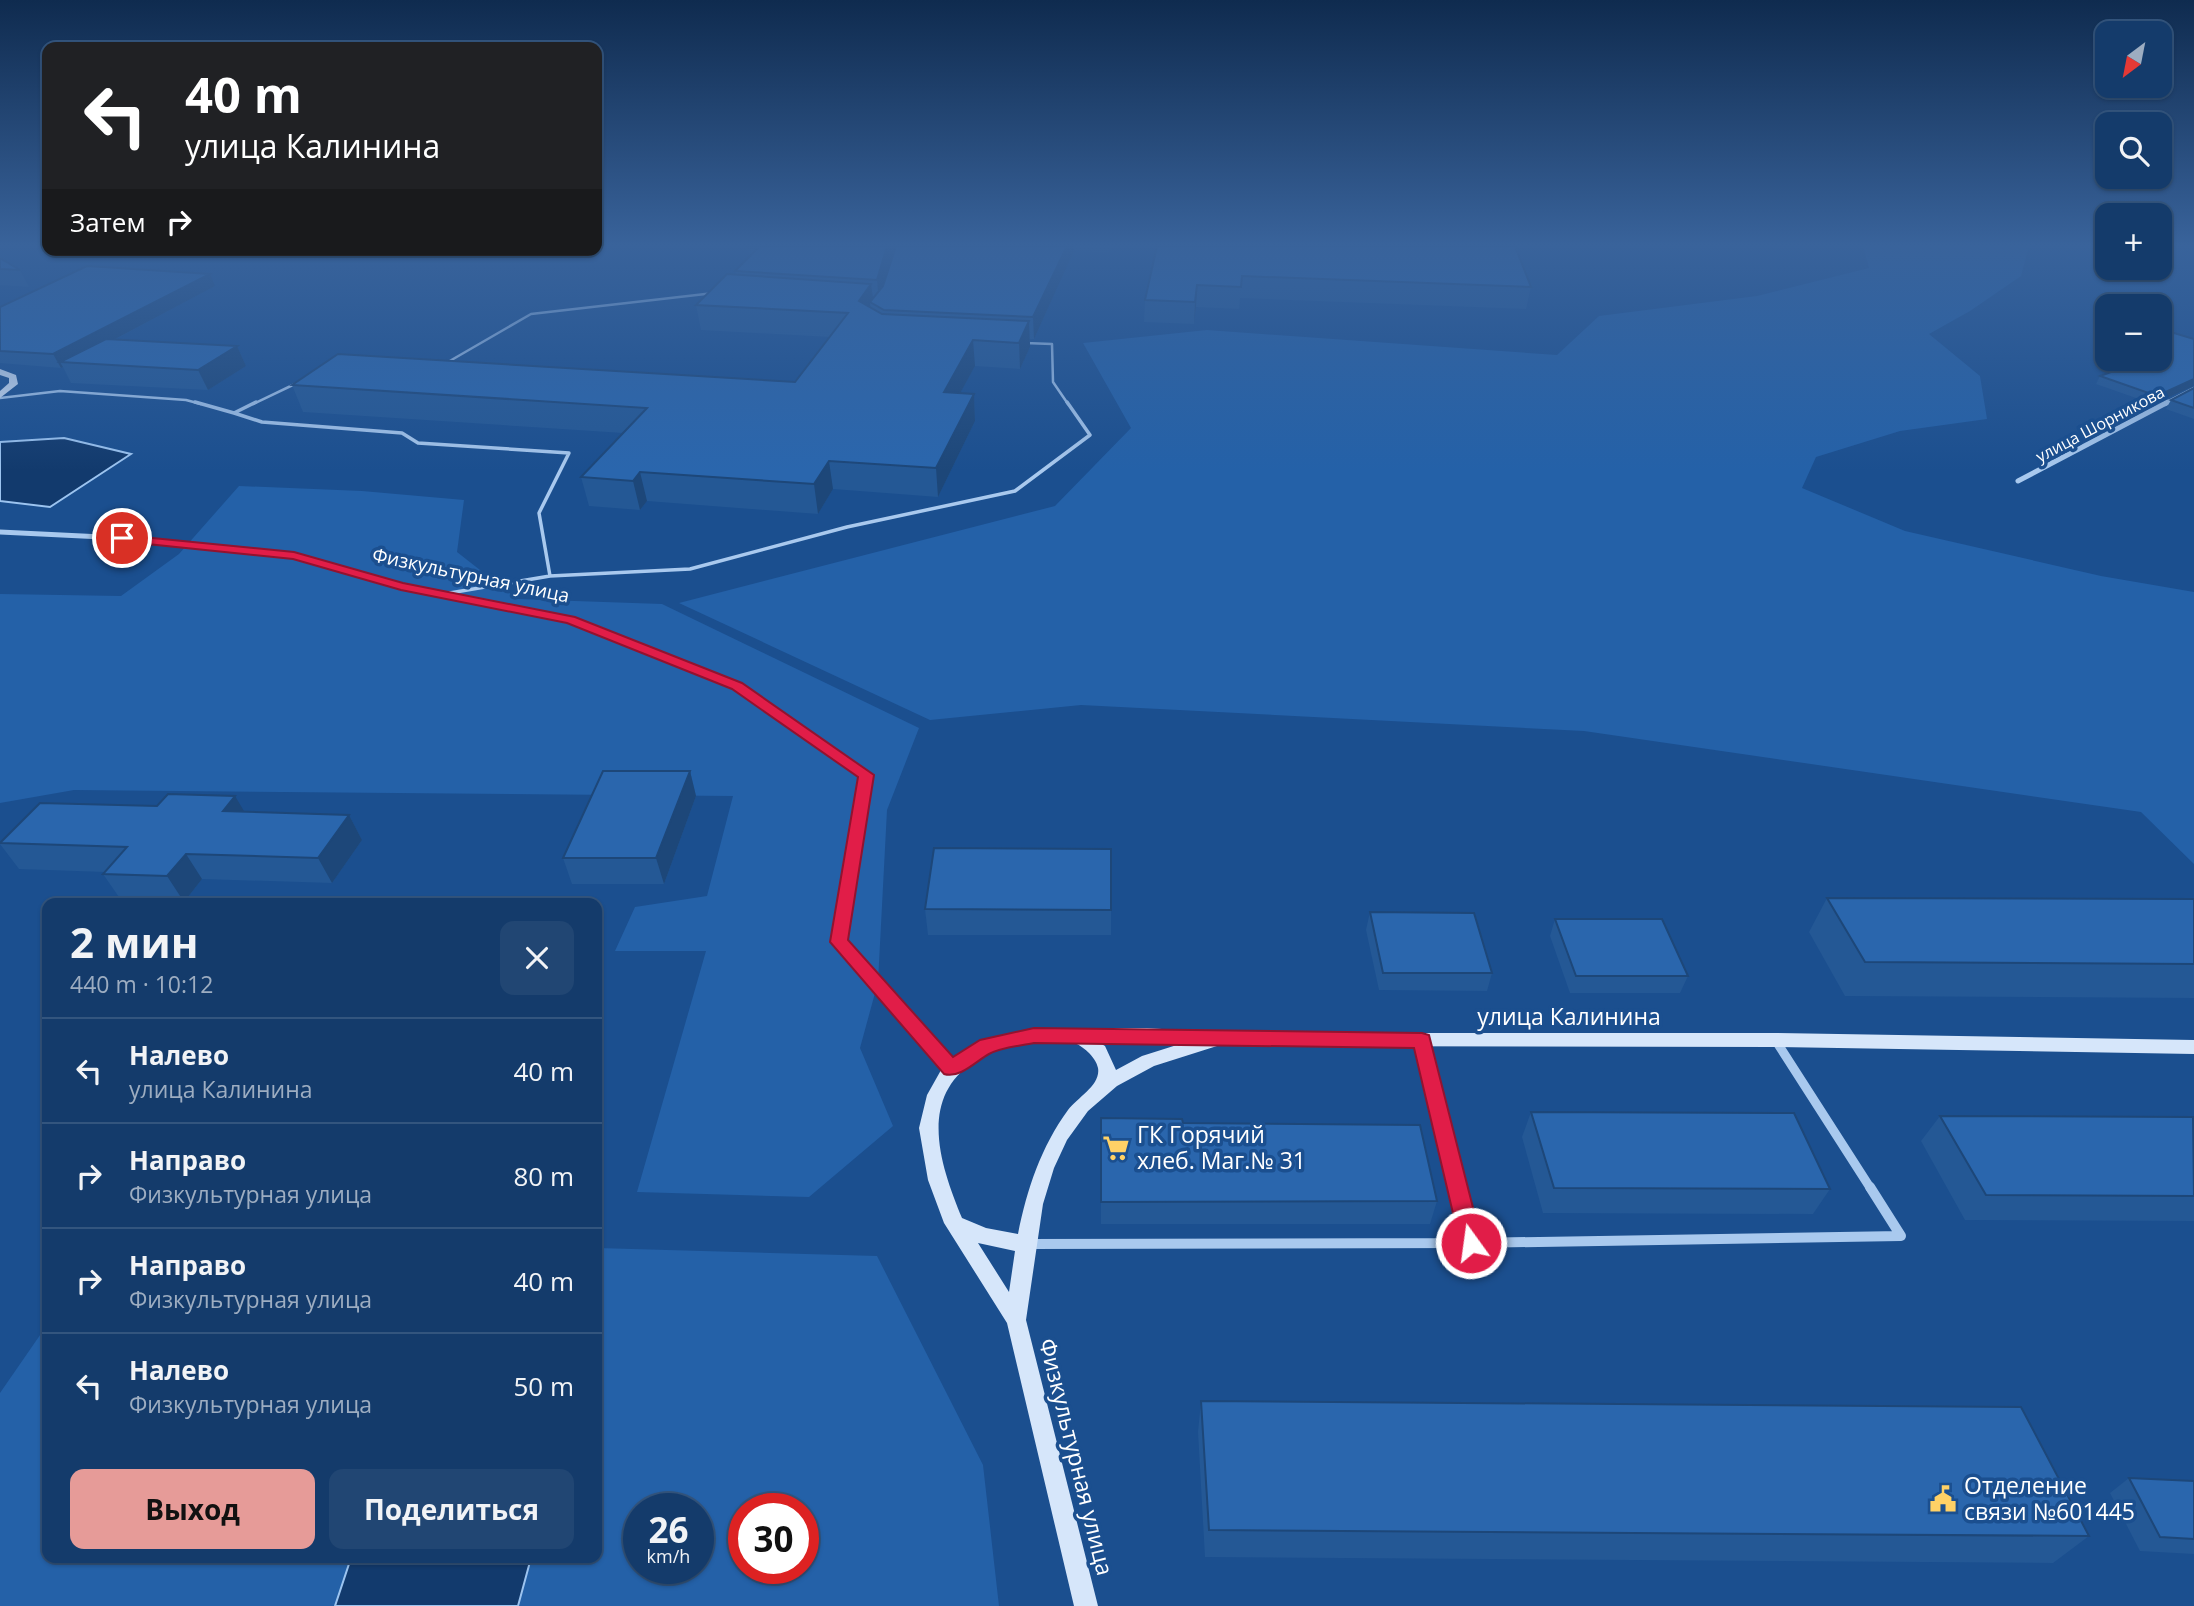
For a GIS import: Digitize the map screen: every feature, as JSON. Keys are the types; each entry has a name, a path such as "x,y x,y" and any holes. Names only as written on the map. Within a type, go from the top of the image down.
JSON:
{"main road":[{"path":"0,372 13,377 14,384 0,397"},
{"name":"улица Калинина","path":"951,1068 987,1045 1034,1035 1147,1035 1221,1040 1776,1040 2194,1047"},
{"path":"1075,1035 1099,1051 1107,1069 1102,1087"},
{"name":"Физкультурная улица","path":"1016,1320 1026,1244 1043,1165 1068,1121 1102,1087 1147,1062 1221,1040"},
{"name":"Физкультурная улица","path":"951,1068 936,1095 928,1128 937,1180 954,1223 1016,1320 1086,1606"},
{"path":"954,1223 985,1237 1026,1244"}],"street":[{"name":"улица Шорникова","path":"2018,481 2194,389"},
{"name":"Физкультурная улица","path":"0,532 122,538 294,556 438,595 570,620 737,686 866,775 839,942 951,1068"},
{"path":"1422,1040 1471,1243"},
{"path":"1026,1244 1471,1243 1901,1236 1776,1040"}],"lane":[{"path":"437,363 450,362 519,321"},
{"path":"438,595 550,576 690,569 847,527 1015,491 1090,435 1053,382 1052,344 1024,343"},
{"path":"234,413 308,380"},
{"path":"0,397 60,391 186,400 262,422 402,433 418,443 569,453 539,513 550,576"}],"shaded area":[{"path":"1594,321 1952,321 1929,334 1980,376 1987,419 1900,431 1816,457 1802,488 1905,531 2101,576 2194,592 2194,864 2141,812 1584,731 1081,705 930,720 679,603 1055,506 1131,428 1083,343 1207,330 1557,355"},
{"path":"64,438 131,454 50,507 0,501 0,442"},
{"path":"239,486 362,491 464,500 457,552 517,599 662,604 919,728 887,810 878,982 860,1048 893,1126 809,1197 637,1192 706,951 615,951 635,907 707,896 733,796 74,790 0,803 0,594 121,596 179,554"},
{"path":"602,1248 877,1256 983,1465 999,1606 518,1606 530,1563 602,1563"},
{"path":"42,1332 42,1563 349,1563 335,1606 0,1606 0,1393"},
{"path":"349,1563 530,1563 518,1606 335,1606"}],"building":[{"path":"0,321 118,321 53,354 0,351"},
{"path":"842,321 1029,321 1019,343 973,340 944,392 974,394 936,468 829,461 814,484 640,472 633,481 581,477 647,408 292,385 338,354 795,382"},
{"path":"2172,334 2194,339 2194,379 2157,396 2100,376 2114,371 2172,371"},
{"path":"106,339 237,346 198,370 60,362"},
{"path":"2194,388 2194,408 2171,400"},
{"path":"603,771 690,771 656,858 563,858"},
{"path":"168,794 235,796 223,811 349,815 318,858 186,854 167,876 103,874 127,847 0,843 40,803 157,806"},
{"path":"934,848 1111,849 1111,910 925,909"},
{"path":"1827,898 2194,899 2194,964 1865,962"},
{"path":"1370,912 1474,913 1492,973 1383,973"},
{"path":"1555,919 1662,919 1688,976 1576,976"},
{"path":"1531,1112 1794,1113 1830,1189 1554,1188"},
{"path":"1940,1116 2193,1117 2194,1196 1986,1195"},
{"path":"1101,1118 1182,1119 1183,1123 1420,1125 1437,1201 1101,1202"},
{"path":"1201,1401 2021,1407 2089,1536 1209,1530"},
{"path":"2129,1478 2194,1481 2194,1539 2160,1537"}],"place":[{"name":"ГК Горячий хлеб. Маг.№ 31","path":"1116,1148"},
{"name":"Отделение связи №601445","path":"1943,1499"}],"route":[{"path":"122,538 294,556 438,595 570,620 737,686 866,775 839,942 951,1068 987,1045 1034,1035 1147,1035 1221,1040 1422,1040 1471,1243"}]}
